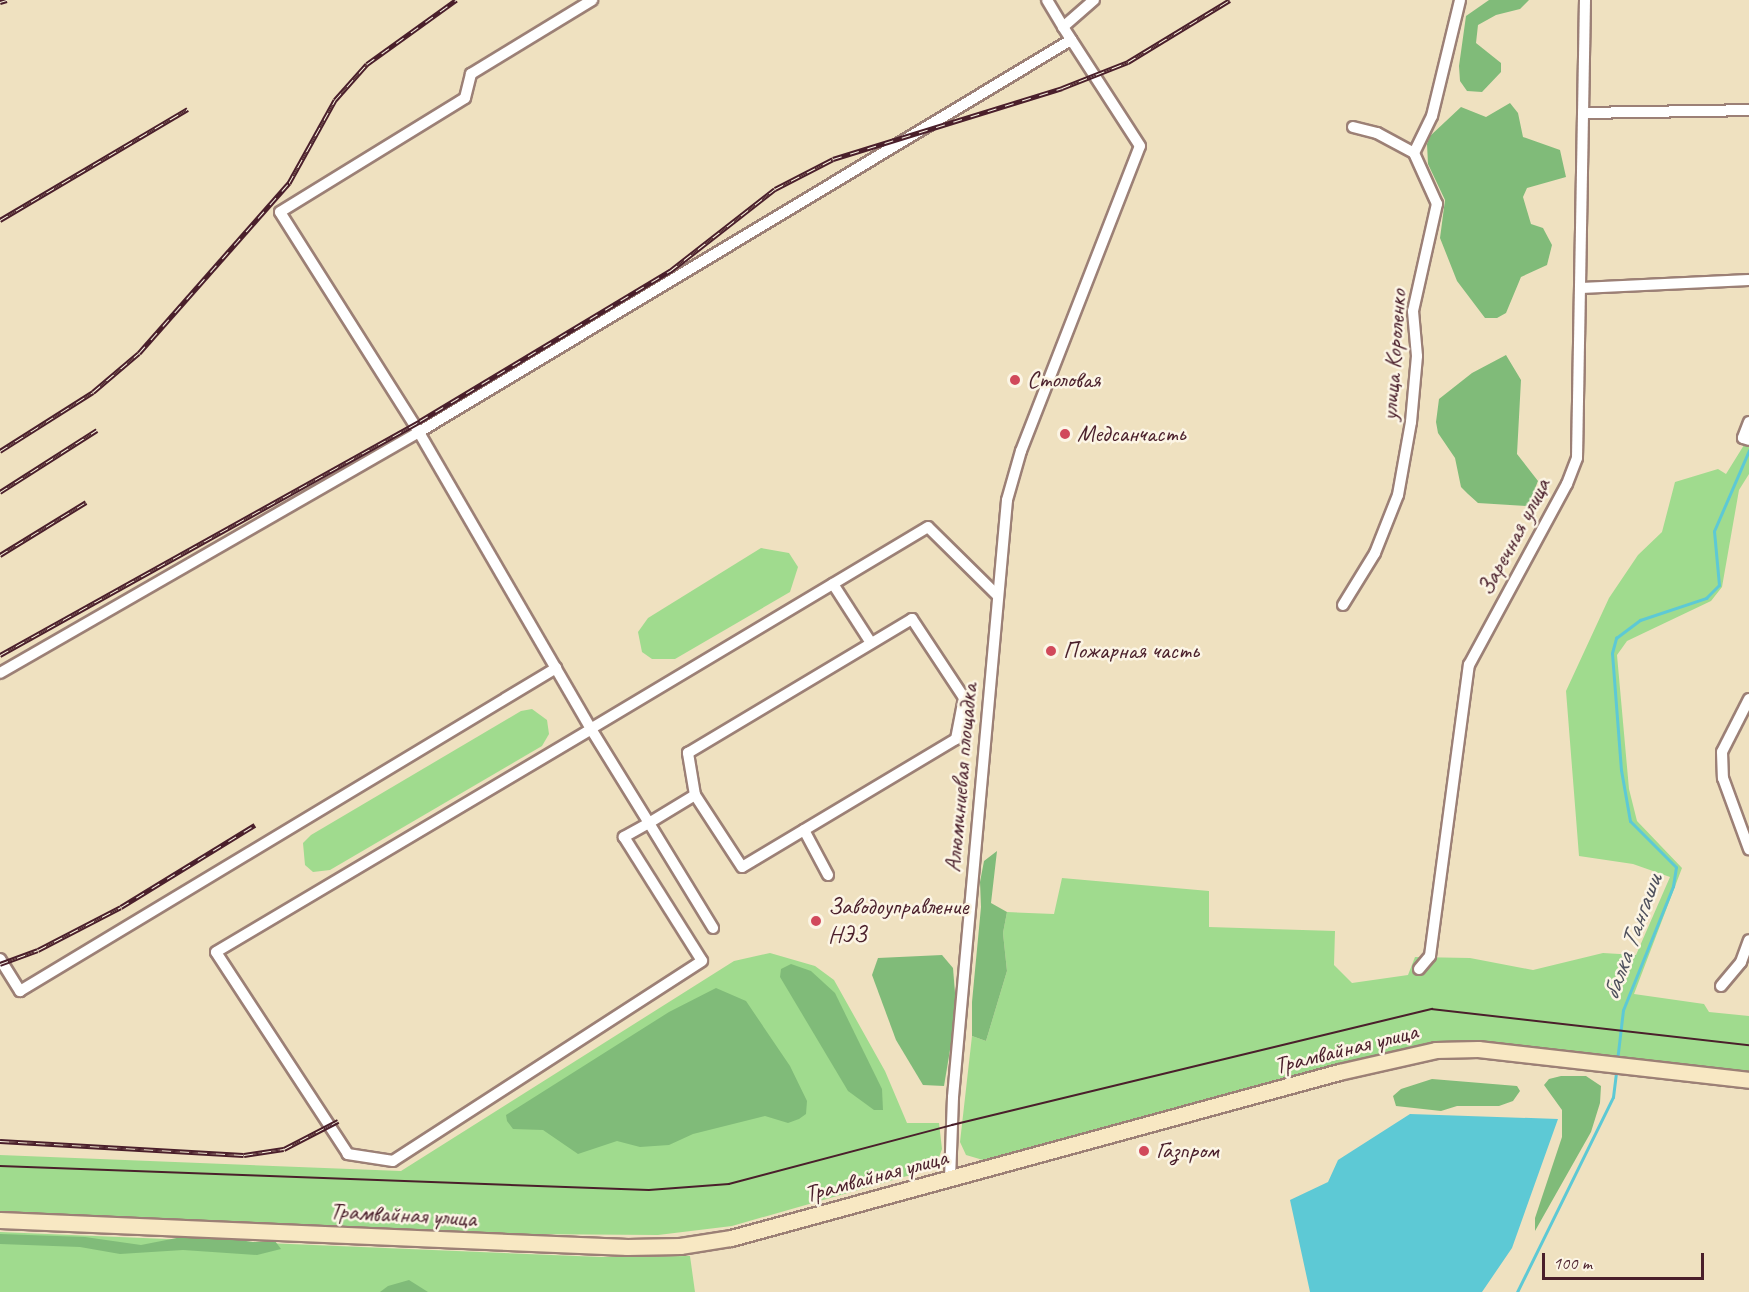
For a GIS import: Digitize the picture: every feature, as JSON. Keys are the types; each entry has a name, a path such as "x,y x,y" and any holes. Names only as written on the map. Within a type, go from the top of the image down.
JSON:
{"main road":[{"name":"Трамвайная улица","path":"0,1220 627,1247 680,1246 731,1238 1340,1072 1436,1050 1478,1049 1749,1080"}],"street":[{"path":"592,0 471,74 465,98 280,212 419,432 591,729 713,928"},
{"path":"0,673 419,432 1071,40 1047,0"},
{"path":"1063,27 1094,0"},
{"path":"1353,127 1377,133 1414,153 1432,116 1460,0"},
{"name":"Заречная улица","path":"1419,969 1430,956 1469,665 1568,484 1577,458 1585,0"},
{"name":"Алюминиевая площадка","path":"950,1179 953,1097 1007,500 1021,451 1140,146 1071,40"},
{"path":"1583,113 1749,110"},
{"name":"улица Короленко","path":"1343,605 1376,554 1398,495 1411,422 1416,356 1413,311 1437,204 1414,153"},
{"path":"1581,288 1749,280"},
{"path":"1749,422 1743,438 1749,440"},
{"path":"695,795 624,837 702,960 393,1161 348,1154 216,952 928,527 998,596"},
{"path":"833,584 872,643"},
{"path":"912,619 964,698 956,739 742,867 695,795 688,753 872,643 912,619"},
{"path":"0,959 20,991 556,668"},
{"path":"1749,699 1722,752 1723,778 1749,849"},
{"path":"804,830 828,875"},
{"path":"1721,986 1741,962 1749,940"}],"green space":[{"path":"1489,0 1529,0 1520,9 1496,15 1478,25 1476,43 1501,63 1501,72 1482,92 1467,91 1460,81 1459,66 1466,16"},
{"path":"1510,103 1518,113 1523,137 1560,150 1566,177 1527,188 1523,197 1531,224 1543,228 1552,245 1547,265 1521,277 1506,313 1497,318 1485,318 1457,281 1440,238 1445,200 1428,164 1427,144 1430,136 1461,107 1486,117"},
{"path":"1506,355 1521,380 1517,454 1538,481 1528,506 1478,503 1468,494 1461,487 1455,458 1438,433 1436,422 1439,399 1472,373"},
{"path":"1749,437 1749,474 1739,490 1722,587 1711,601 1627,641 1617,655 1629,789 1637,821 1682,868 1634,994 1704,1004 1709,1012 1749,1016 1749,1074 1435,1043 983,1160 966,1155 960,1142 972,1036 986,1041 1007,971 1003,933 1007,912 1054,914 1062,878 1209,891 1209,927 1335,931 1334,965 1352,983 1408,975 1415,957 1470,958 1533,970 1603,953 1636,955 1670,877 1633,864 1579,856 1566,691 1609,598 1638,555 1662,532 1675,482 1718,469 1726,474"},
{"path":"761,548 789,553 798,567 790,592 675,659 652,659 642,652 638,632 648,618"},
{"path":"532,709 547,720 549,734 542,746 330,870 313,872 305,865 303,843 311,835 521,711"},
{"path":"997,851 991,903 1007,912 1003,933 1007,971 986,1041 972,1036 972,1002 981,907 980,882 984,861"},
{"path":"770,953 815,966 834,980 885,1071 907,1123 939,1123 942,1149 935,1168 732,1226 658,1235 521,1234 0,1212 0,1155 401,1171 734,961"},
{"path":"942,955 953,968 956,1005 951,1044 944,1086 923,1085 896,1040 872,975 878,958"},
{"path":"791,964 811,971 835,993 882,1089 883,1110 874,1110 848,1091 780,977 781,969"},
{"path":"716,988 746,1001 790,1066 807,1101 806,1114 799,1119 788,1123 765,1116 693,1134 669,1145 640,1147 617,1141 578,1154 543,1130 513,1129 507,1121 506,1115 669,1012"},
{"path":"1561,1076 1586,1076 1601,1086 1600,1103 1591,1132 1535,1231 1535,1218 1562,1137 1562,1110 1544,1085 1549,1079"},
{"path":"1432,1079 1517,1086 1520,1091 1513,1101 1499,1106 1457,1106 1441,1111 1396,1106 1393,1096 1401,1089"},
{"path":"0,1232 601,1257 690,1256 695,1292 0,1292"},
{"path":"0,1234 85,1237 141,1245 197,1234 253,1242 275,1241 281,1249 257,1255 183,1250 120,1254 80,1247 0,1244"},
{"path":"409,1280 428,1292 380,1292 388,1286"}],"water":[{"path":"1410,1114 1558,1119 1512,1248 1482,1292 1310,1292 1290,1200 1328,1182 1338,1160"}],"waterway":[{"name":"балка Тангаши","path":"1617,1061 1623,1010 1673,886 1676,867 1630,821 1621,770 1612,653 1616,638 1640,620 1706,598 1719,585 1714,531 1749,450"},
{"name":"балка Тангаши","path":"1517,1292 1613,1097 1616,1071"}],"tram line":[{"path":"0,1166 649,1190 729,1184 952,1125 1432,1009 1749,1045"}],"railway":[{"path":"0,2 7,0"},
{"path":"0,451 93,392 139,353 289,183 335,100 367,64 456,0"},
{"path":"0,655 420,421 670,271 775,189 833,159 1062,88 1128,62 1230,0"},
{"path":"0,220 188,109"},
{"path":"0,492 97,430"},
{"path":"0,555 86,502"},
{"path":"0,964 38,950 121,907 255,825"},
{"path":"0,1141 244,1155 284,1149 338,1121"}],"place":[{"name":"Столовая","path":"1015,380"},
{"name":"Медсанчасть","path":"1065,434"},
{"name":"Пожарная часть","path":"1051,651"},
{"name":"Заводоуправление НЭЗ","path":"816,921"},
{"name":"Газпром","path":"1144,1151"}]}
